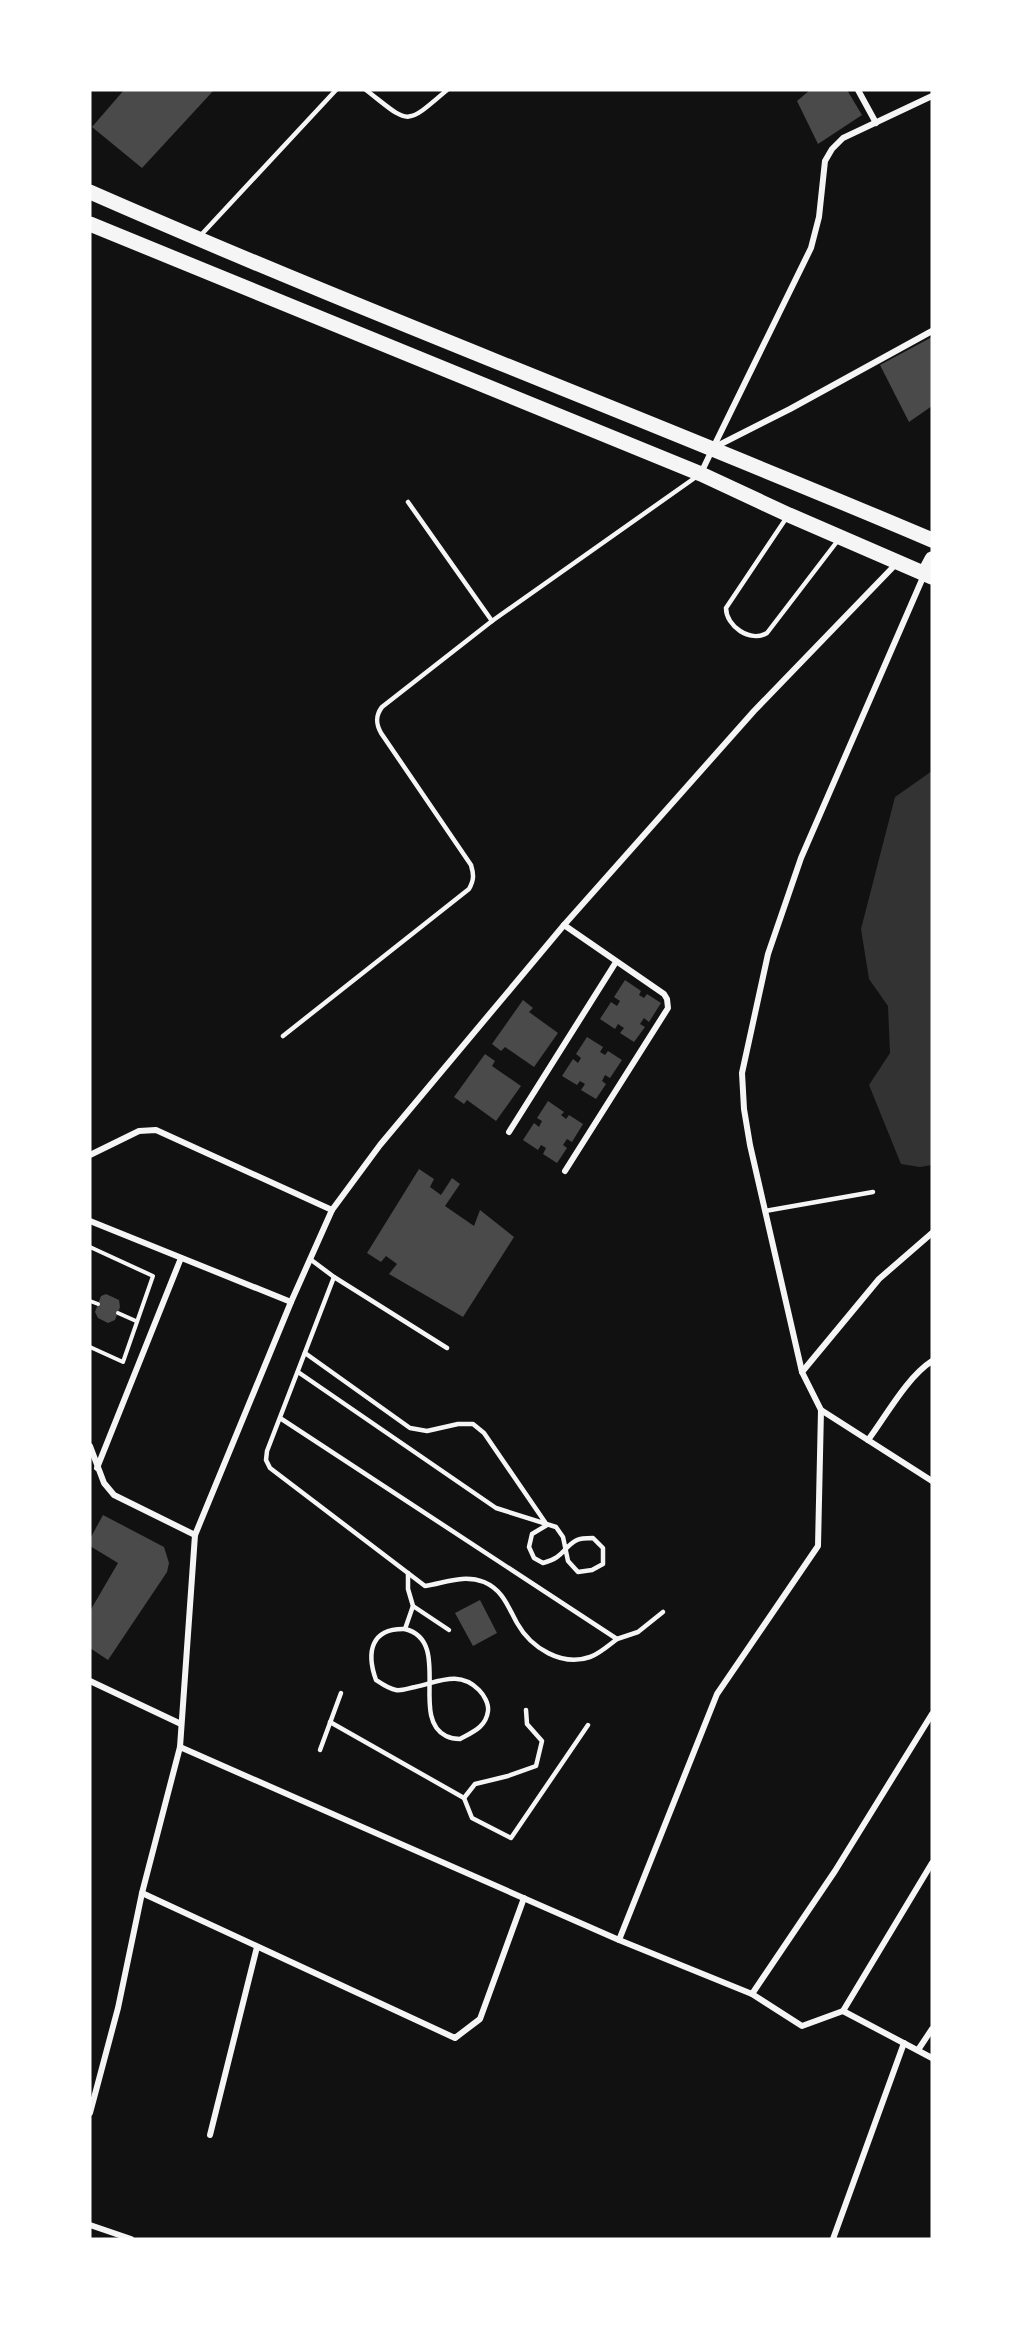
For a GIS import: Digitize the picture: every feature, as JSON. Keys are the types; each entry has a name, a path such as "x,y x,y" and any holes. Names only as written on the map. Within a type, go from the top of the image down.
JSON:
{"main road":[{"path":"90,192 198,239 713,448 932,540"},
{"path":"90,224 701,474 928,576 932,559"},
{"path":"186,264 198,239"}],"street":[{"path":"858,90 876,123"},
{"path":"701,474 811,248 819,217 825,161 832,149 843,138 932,96"},
{"path":"713,448 790,409 932,331"},
{"path":"90,2113 118,2008 142,1893 180,1747 195,1535 291,1302 332,1210 380,1145 564,925 754,711 897,562"},
{"path":"619,1940 717,1694 818,1546 821,1410 802,1372 750,1145 744,1109 742,1073 768,954 801,858 928,576"},
{"path":"564,925 664,994 668,1008 565,1171"},
{"path":"509,1132 616,962"},
{"path":"90,1155 139,1131 156,1130 332,1210"},
{"path":"90,1221 291,1302"},
{"path":"802,1372 879,1279 932,1233"},
{"path":"97,1468 181,1258"},
{"path":"868,1440 912,1380 923,1367 932,1361"},
{"path":"821,1410 932,1481"},
{"path":"90,1446 104,1483 114,1496 195,1535"},
{"path":"90,1681 181,1724"},
{"path":"752,1994 835,1871 932,1714"},
{"path":"180,1747 619,1940 752,1994 802,2026 843,2011 932,1863"},
{"path":"142,1893 455,2038 480,2019 524,1898"},
{"path":"210,2135 257,1947"},
{"path":"843,2011 932,2058"},
{"path":"918,2050 932,2029"},
{"path":"833,2239 904,2043"},
{"path":"90,2225 131,2239"}],"lane":[{"path":"198,239 336,90"},
{"path":"366,90 401,117 411,118 420,114 447,90"},
{"path":"283,1036 469,889 473,882 474,873 471,865 381,734 377,720 378,713 492,621 701,474"},
{"path":"408,502 492,621"},
{"path":"789,515 726,608 729,621 741,632 753,637 767,633 841,537"},
{"path":"765,1211 873,1192"},
{"path":"310,1259 334,1277 447,1348"},
{"path":"334,1277 267,1451 266,1460 270,1468 425,1586 458,1578 484,1582 505,1597 518,1625 534,1646 562,1660 590,1657 617,1639 638,1632 663,1612"},
{"path":"305,1353 410,1428 427,1431 458,1424 473,1424 484,1433 547,1525"},
{"path":"298,1372 496,1508 556,1527 567,1550 568,1561 578,1572 592,1570 603,1564 603,1548 593,1538 577,1540 567,1550 555,1560 543,1563 534,1558 529,1547 532,1534 547,1525"},
{"path":"280,1418 617,1639"},
{"path":"405,1629 413,1606 408,1590 408,1573"},
{"path":"413,1606 449,1630"},
{"path":"405,1629 384,1632 376,1640 371,1651 370,1663 376,1680 398,1691 429,1684 457,1677 471,1682 483,1693 488,1708 485,1722 460,1739 446,1736 436,1726 431,1716 429,1684 428,1654 423,1640 413,1631 405,1629"},
{"path":"321,1750 341,1693"},
{"path":"464,1798 475,1784 536,1766 542,1741 527,1724 526,1710"},
{"path":"330,1722 464,1798 472,1818 512,1838 588,1725"}],"path":[{"path":"90,1247 153,1276 123,1362 90,1347"},
{"path":"90,1300 98,1304"},
{"path":"118,1313 136,1321"}],"shaded area":[{"path":"932,771 932,1165 920,1167 901,1164 869,1085 890,1053 888,1006 869,979 861,929 895,797"}],"building":[{"path":"124,90 214,90 142,168 92,127"},
{"path":"810,90 847,90 862,115 818,144 797,101"},
{"path":"932,337 932,406 909,422 880,365"},
{"path":"625,980 641,991 639,995 644,998 647,994 661,1003 649,1022 644,1018 640,1024 645,1027 634,1042 620,1033 624,1028 618,1024 615,1029 600,1019 611,1002 617,1006 620,1001 614,997"},
{"path":"523,1000 533,1008 529,1012 558,1033 534,1067 505,1047 501,1051 492,1044"},
{"path":"587,1037 603,1047 600,1052 605,1055 608,1051 622,1060 610,1078 605,1075 602,1081 606,1084 596,1099 581,1090 585,1084 580,1081 577,1085 562,1076 573,1059 578,1063 581,1058 576,1054"},
{"path":"485,1054 495,1061 492,1066 521,1086 496,1121 467,1100 464,1104 454,1097"},
{"path":"548,1101 564,1112 561,1115 566,1119 569,1115 583,1124 572,1142 567,1139 563,1145 567,1148 557,1163 543,1154 546,1148 541,1145 538,1150 523,1140 534,1123 539,1127 542,1121 537,1118"},
{"path":"419,1169 434,1179 430,1187 441,1195 452,1178 460,1184 445,1206 474,1226 480,1210 514,1237 463,1317 389,1274 397,1264 386,1256 381,1262 367,1253"},
{"path":"106,1294 119,1300 120,1307 115,1320 108,1323 98,1318 95,1312 101,1296"},
{"path":"103,1515 164,1547 169,1563 167,1572 108,1660 90,1648 90,1611 118,1563 90,1546 90,1539"},
{"path":"480,1600 497,1633 473,1646 455,1613"}]}
